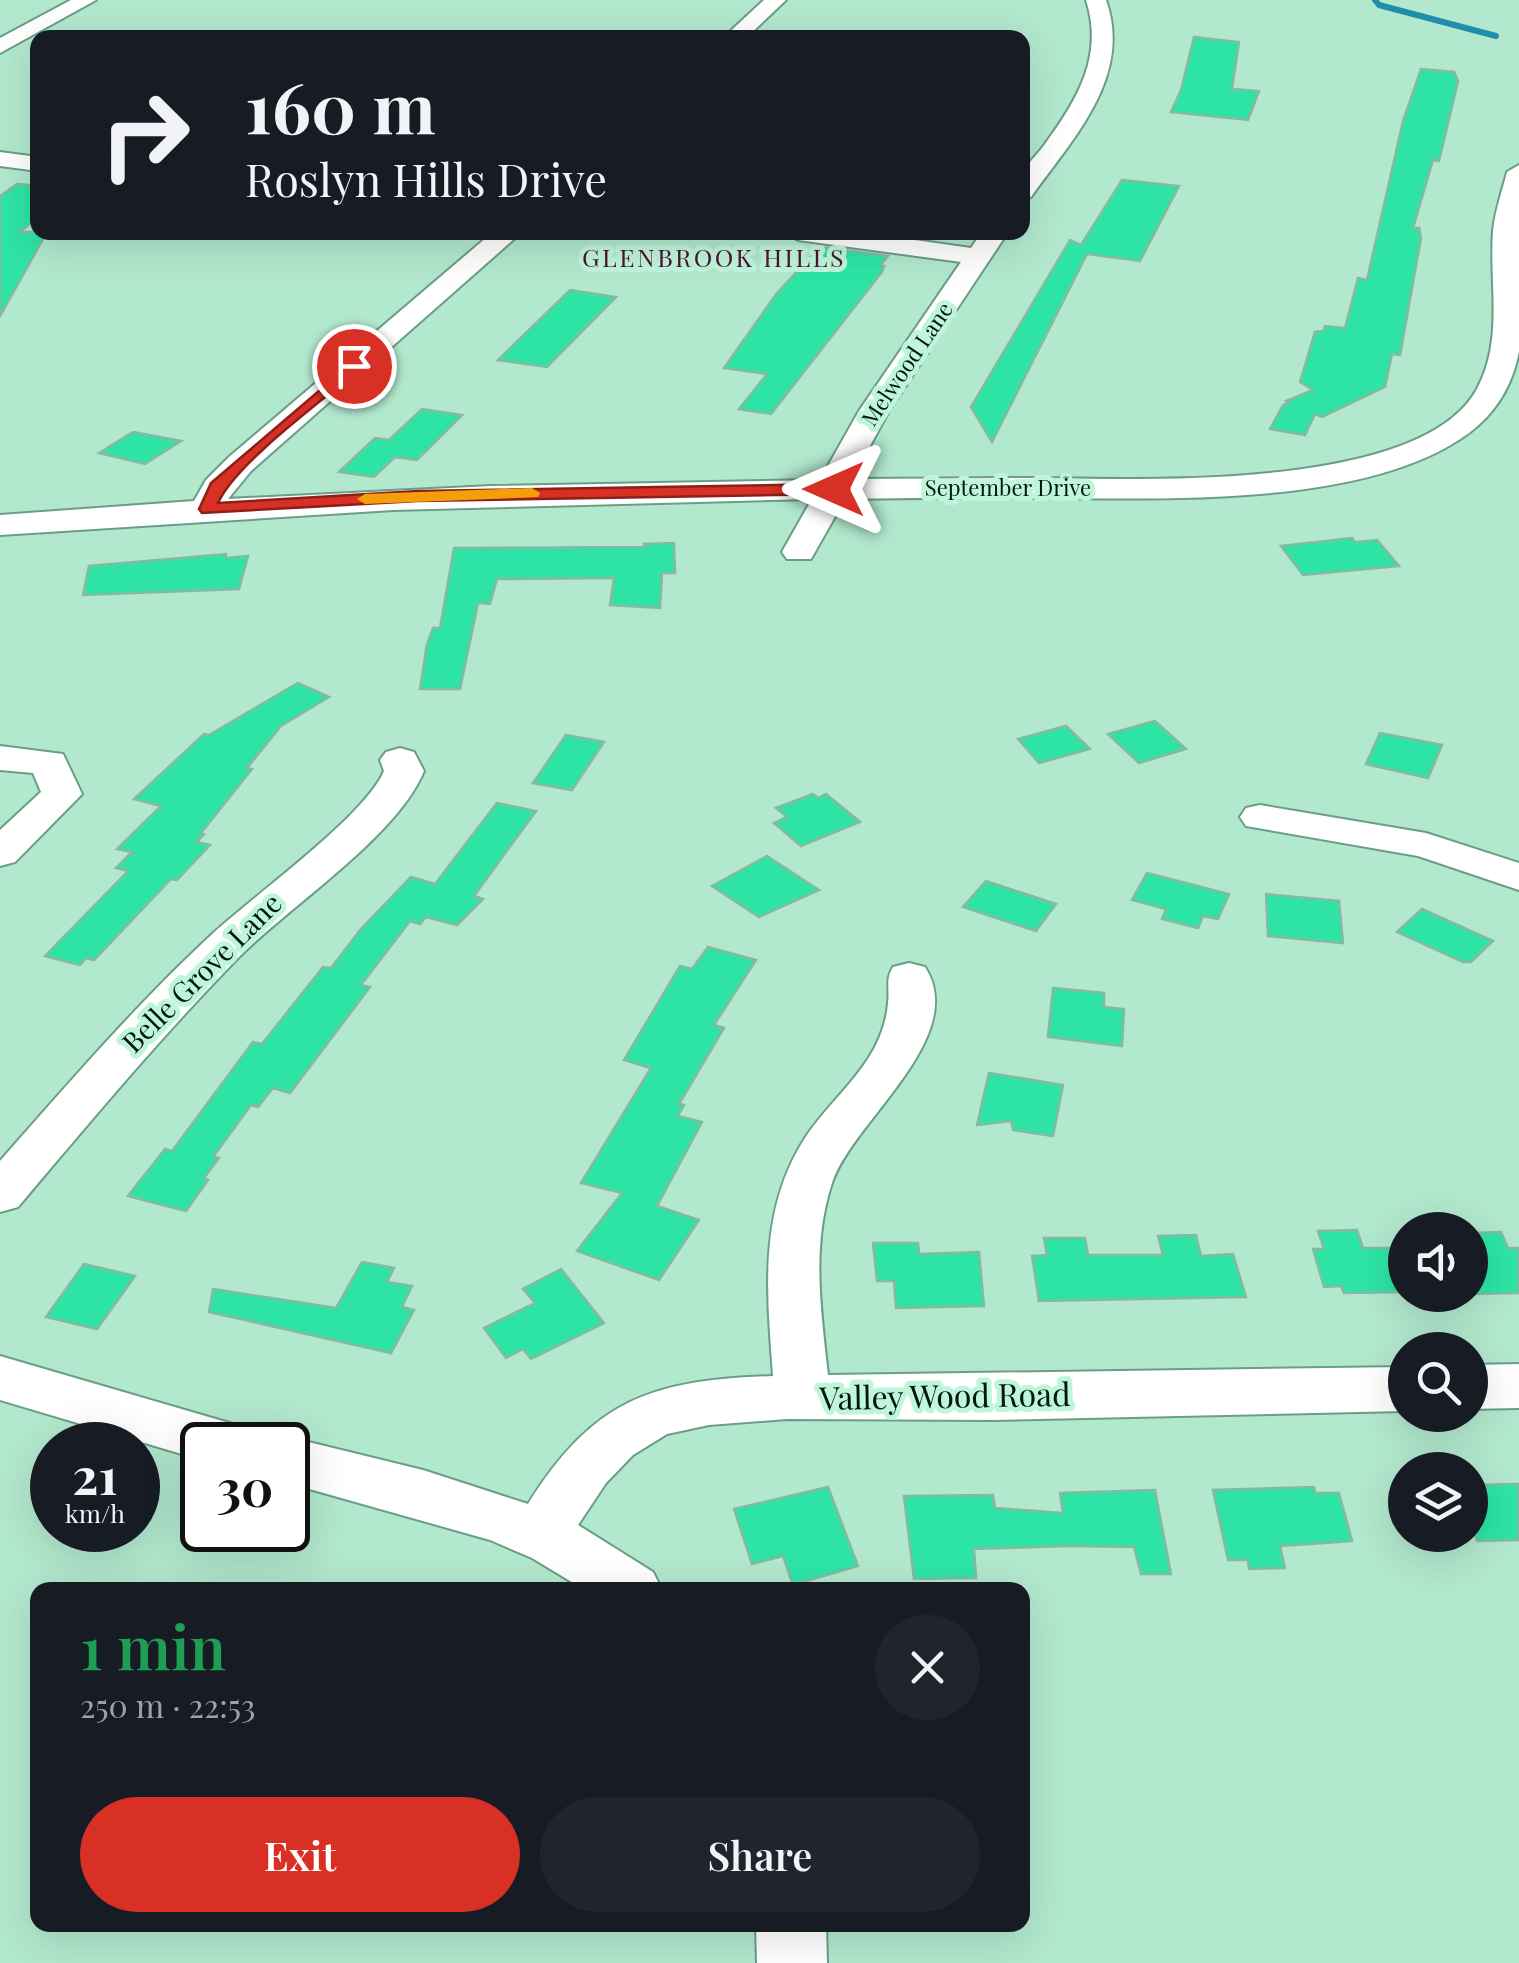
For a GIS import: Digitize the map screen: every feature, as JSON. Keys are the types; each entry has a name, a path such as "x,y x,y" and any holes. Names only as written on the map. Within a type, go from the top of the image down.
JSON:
{"street":[{"path":"31,30 86,0"},
{"path":"742,30 776,0"},
{"path":"1030,180 1076,112 1106,56 1107,29 1096,0"},
{"path":"0,47 30,31"},
{"path":"0,159 30,163"},
{"name":"September Drive","path":"0,525 418,496 1178,487 1274,482 1348,470 1430,442 1472,416 1496,385 1508,334 1511,302 1506,237 1519,172"},
{"path":"208,509 217,487 240,464 500,240"},
{"path":"914,240 987,245"},
{"name":"Melwood Lane","path":"799,552 834,489 838,472 874,412 987,245"},
{"path":"0,758 49,762 62,794 0,854"},
{"name":"Belle Grove Lane","path":"0,1194 134,1038 224,946 360,827 397,788 404,771 400,760"},
{"path":"1260,817 1426,845 1519,877"},
{"path":"802,1399 794,1254 802,1194 821,1152 886,1067 913,1012 909,977"},
{"path":"0,1378 180,1430"},
{"path":"1488,1387 1519,1386"},
{"name":"Valley Wood Road","path":"542,1533 581,1471 616,1433 679,1406 802,1399 1388,1388"},
{"path":"310,1466 478,1509 542,1533 622,1582"},
{"path":"791,1932 792,1963"}],"building":[{"path":"1194,37 1239,42 1232,89 1259,91 1248,120 1171,112 1181,90"},
{"path":"1421,69 1454,72 1458,81 1439,161 1433,160 1413,228 1419,228 1421,238 1400,355 1392,354 1385,387 1322,417 1315,414 1305,435 1270,429 1283,405 1289,403 1286,401 1313,390 1300,382 1315,332 1323,331 1325,326 1345,328 1358,278 1367,280 1403,121"},
{"path":"1122,180 1179,186 1140,261 1087,254 992,442 971,407 1070,240 1081,245"},
{"path":"17,184 30,185 30,224 20,232 30,232 30,240 43,240 0,316 0,196"},
{"path":"820,247 888,256 880,266 884,266 882,272 771,414 739,409 767,374 724,368 777,293"},
{"path":"570,290 616,297 547,367 498,360"},
{"path":"422,409 462,415 417,460 395,457 374,477 339,472 375,438 389,440"},
{"path":"133,432 181,441 145,464 99,453"},
{"path":"1352,538 1355,542 1377,540 1399,566 1303,575 1281,546"},
{"path":"674,543 675,573 662,573 660,608 610,605 614,578 497,579 490,604 478,603 460,689 420,689 427,644 433,628 440,628 454,548 645,547 644,544"},
{"path":"226,554 226,558 248,556 239,589 83,595 89,566"},
{"path":"298,683 329,697 281,726 247,768 252,769 197,842 210,845 177,880 171,879 94,960 86,958 80,965 45,956 128,871 116,868 132,852 117,849 161,806 134,799 204,734 209,735"},
{"path":"1155,721 1186,749 1139,763 1108,734"},
{"path":"1066,726 1090,749 1039,763 1018,739"},
{"path":"1380,733 1442,745 1428,778 1366,764"},
{"path":"566,735 604,742 572,790 533,783"},
{"path":"813,794 818,798 826,794 860,822 801,846 774,823 787,817 776,808"},
{"path":"497,803 536,811 474,896 483,899 457,925 426,917 420,924 410,921 361,985 370,987 290,1093 273,1088 258,1107 251,1105 213,1157 219,1158 186,1211 128,1196 165,1149 172,1151 253,1042 262,1044 323,967 331,968 360,930 411,877 435,884"},
{"path":"767,856 819,890 759,917 712,886"},
{"path":"1147,873 1229,894 1218,919 1203,916 1198,928 1162,919 1166,909 1132,900"},
{"path":"986,881 1056,904 1036,931 963,907"},
{"path":"1266,894 1339,901 1343,943 1268,936"},
{"path":"1422,909 1493,941 1471,962 1463,962 1397,932"},
{"path":"708,947 756,960 714,1025 724,1028 679,1104 684,1105 678,1116 702,1122 657,1206 699,1220 659,1280 577,1251 622,1193 581,1183 651,1068 624,1060 680,966 692,969"},
{"path":"1053,988 1104,993 1104,1007 1124,1009 1122,1046 1048,1037"},
{"path":"989,1073 1063,1085 1053,1136 1013,1130 1011,1121 977,1125"},
{"path":"1357,1230 1363,1248 1388,1248 1388,1292 1344,1293 1341,1286 1324,1287 1313,1249 1324,1249 1318,1231"},
{"path":"1488,1232 1501,1232 1508,1248 1519,1248 1519,1293 1488,1294"},
{"path":"1196,1235 1201,1256 1233,1254 1246,1297 1039,1301 1032,1256 1047,1255 1044,1238 1085,1238 1088,1255 1163,1255 1158,1236"},
{"path":"873,1243 918,1243 919,1254 979,1252 984,1306 896,1308 894,1281 877,1281"},
{"path":"362,1262 394,1268 387,1282 412,1286 402,1307 414,1310 391,1353 209,1312 213,1289 336,1308"},
{"path":"84,1264 135,1276 97,1329 46,1317"},
{"path":"561,1269 604,1323 531,1359 523,1349 506,1358 484,1328 535,1303 523,1289"},
{"path":"1519,1484 1519,1540 1488,1541 1488,1485"},
{"path":"828,1487 858,1566 792,1582 783,1556 752,1564 734,1509"},
{"path":"1314,1487 1315,1493 1339,1493 1352,1541 1280,1546 1285,1568 1249,1569 1248,1560 1228,1560 1213,1490"},
{"path":"1155,1490 1171,1574 1141,1574 1134,1547 1069,1546 974,1549 976,1578 914,1579 904,1496 993,1495 995,1508 1063,1513 1060,1493"}],"waterway":[{"path":"1375,0 1379,5 1496,36"}],"slow traffic":[{"path":"365,499 532,493"}],"district":[{"name":"GLENBROOK HILLS","path":"714,258"}],"route":[{"path":"354,366 240,464 217,487 208,509 418,496 834,489"}]}
